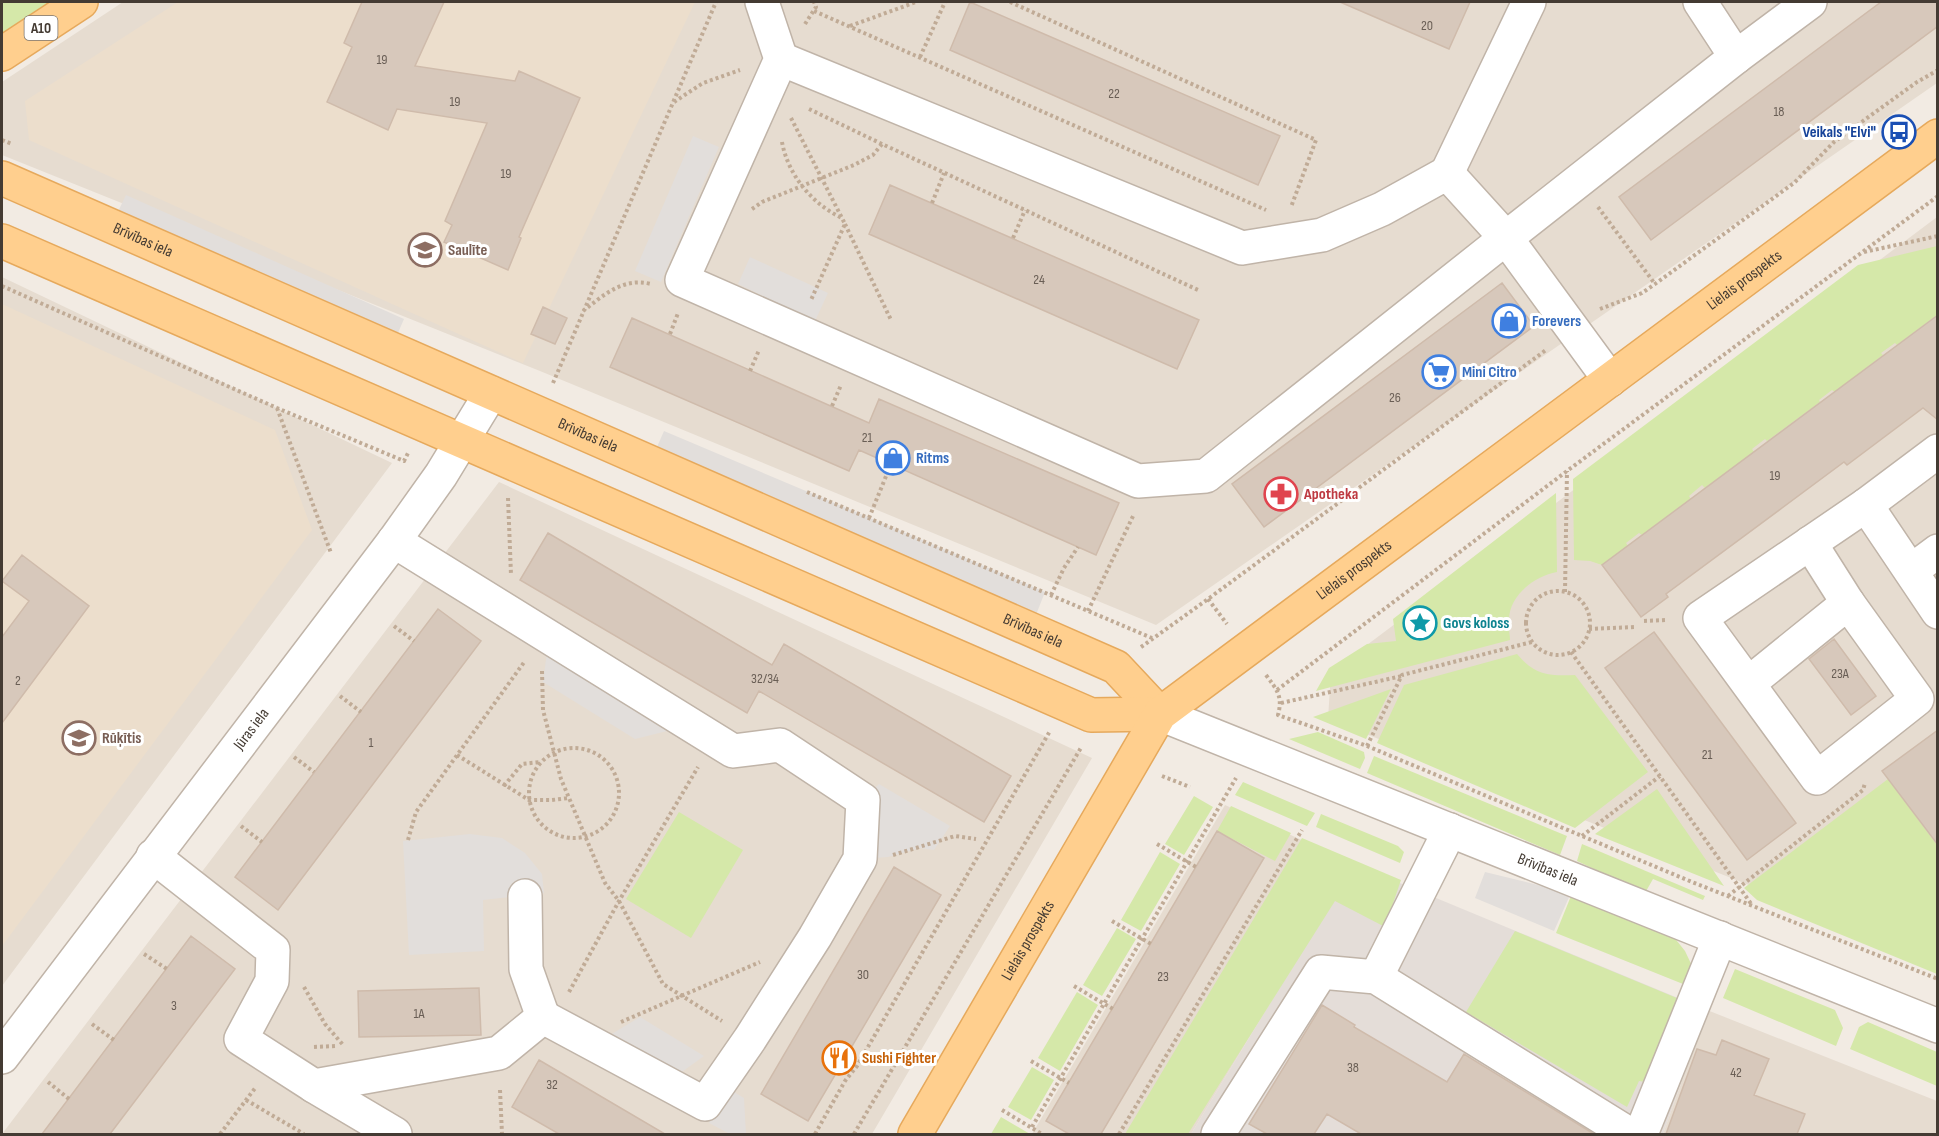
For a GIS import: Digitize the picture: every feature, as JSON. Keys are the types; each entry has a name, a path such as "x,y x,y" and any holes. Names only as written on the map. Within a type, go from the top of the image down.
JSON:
{"main road":[{"name":"A10","path":"2,54 81,2"},
{"name":"Lielais prospekts","path":"915,1134 1160,714 1938,136"},
{"name":"Brīvības iela","path":"2,178 1116,668 1160,714"},
{"name":"Brīvības iela","path":"2,241 1091,716 1160,714"}],"street":[{"path":"762,2 778,77 682,280 1138,481 1206,476 1578,180 1810,2"},
{"path":"778,77 1242,248 1322,235 1382,209 1447,173 1529,2"},
{"path":"1700,2 1736,57"},
{"path":"1447,173 1506,238 1610,380"},
{"name":"Jūras iela","path":"2,1057 394,541 441,475 491,393"},
{"path":"1810,543 1848,603 1917,699 1817,778 1700,618 1810,543 1866,505 1938,451"},
{"path":"1866,505 1938,612"},
{"path":"394,541 529,634 734,751 780,744 863,800 860,859 815,937 750,1039 705,1104 548,1019 526,969 525,896"},
{"path":"1911,571 1938,551"},
{"path":"1749,683 1848,603"},
{"name":"Brīvības iela","path":"1160,714 1938,1026"},
{"path":"1376,977 1450,830"},
{"path":"153,856 273,950 272,981 241,1039 395,1134"},
{"path":"1641,1134 1720,938"},
{"path":"1218,1134 1321,972 1376,977 1629,1134"},
{"path":"314,1086 500,1053 548,1019"}],"path":[{"path":"552,384 716,2"},
{"path":"849,26 916,2"},
{"path":"920,57 945,2"},
{"path":"1010,2 1316,141 1291,207"},
{"path":"814,11 1276,214"},
{"path":"673,103 703,83 749,68 778,77 882,144 1198,290"},
{"path":"1116,668 1152,638 1208,599 1597,310 1642,294 1794,183 1834,142 1917,82 1938,70"},
{"path":"778,77 822,178 891,320"},
{"path":"781,141 787,161 802,186 820,204 842,218"},
{"path":"746,213 762,202 873,155 882,144"},
{"path":"932,203 944,173"},
{"path":"1578,180 1655,284"},
{"path":"1277,690 1567,471 1938,196"},
{"path":"1013,238 1025,210"},
{"path":"797,331 845,224"},
{"path":"1860,253 1938,236"},
{"path":"277,408 331,553"},
{"path":"869,518 891,464"},
{"path":"1565,592 1567,471"},
{"path":"508,493 512,589 529,634 542,655 543,710 561,779 605,883 619,901 663,984 750,1039"},
{"path":"1051,595 1064,568 1078,547"},
{"path":"1552,591 1565,592 1573,594 1585,605 1590,621 1589,629 1586,639 1571,652 1554,655 1532,642 1527,631 1526,618 1531,605 1540,596 1552,591"},
{"path":"394,626 414,641"},
{"path":"1589,629 1634,627"},
{"path":"408,840 416,812 457,755 529,634"},
{"path":"1281,703 1532,642"},
{"path":"1571,652 1754,907"},
{"path":"1367,746 1402,675"},
{"path":"340,696 361,712"},
{"path":"1278,715 1367,746 1754,907 1938,979"},
{"path":"854,1134 1071,769 1083,745 1091,716"},
{"path":"815,1134 845,1081 857,1066 1050,731"},
{"path":"548,1019 715,740"},
{"path":"567,747 592,750 603,757 617,777 619,802 615,814 598,832 586,837 561,837 540,823 533,812 529,800 532,774 540,762 555,751 567,747"},
{"path":"457,755 529,800 569,798"},
{"path":"294,757 314,772"},
{"path":"504,786 522,764 540,762"},
{"path":"1032,1127 1238,775"},
{"path":"1582,836 1660,776"},
{"path":"241,826 262,842"},
{"path":"1119,1134 1302,830"},
{"path":"860,859 888,857 955,836 976,839"},
{"path":"1157,844 1196,867"},
{"path":"1112,921 1150,944"},
{"path":"144,954 167,969"},
{"path":"638,1015 764,960"},
{"path":"1074,986 1113,1009"},
{"path":"92,1024 114,1040"},
{"path":"1030,1061 1068,1083"},
{"path":"220,1134 262,1079"},
{"path":"48,1082 69,1099"},
{"path":"500,1090 502,1134"},
{"path":"246,1100 304,1134"},
{"path":"1002,1110 1043,1134"}],"shaded area":[{"path":"123,2 1938,2 1937,83 1156,625 540,371 2,155 2,82"},
{"name":"Saulīte","path":"178,2 695,2 523,363 29,140 25,101"},
{"path":"693,136 719,147 661,282 635,271"},
{"path":"126,195 404,319 391,349 111,226"},
{"path":"1937,217 1937,959 1328,719 1331,672"},
{"path":"750,257 828,293 815,321 738,284"},
{"name":"Rūķītis","path":"2,277 392,463 2,986"},
{"name":"Rūķītis","path":"2,304 275,430 312,530 2,946"},
{"path":"664,431 1045,592 1030,630 650,463"},
{"path":"499,482 1092,758 872,1134 2,1134"},
{"path":"549,637 691,725 635,739 543,682"},
{"path":"879,784 950,826 934,850 920,848 888,857 860,859 863,800"},
{"path":"1225,805 1354,864 1191,1134 1032,1134"},
{"path":"470,834 502,838 525,853 542,874 544,893 483,900 484,951 409,955 403,841"},
{"path":"1354,864 1707,1010 1663,1134 1191,1134"},
{"path":"1485,872 1570,895 1554,931 1475,898"},
{"path":"1707,1010 1937,1101 1937,1134 1663,1134"},
{"path":"640,1017 704,1056 679,1074 610,1035"},
{"path":"729,1089 744,1098 746,1134 730,1134 709,1123"}],"green space":[{"path":"2,2 62,2 2,42"},
{"path":"1937,246 1937,315 1897,345 1895,343 1881,353 1883,355 1835,392 1832,390 1819,400 1820,402 1767,441 1765,439 1752,449 1754,452 1705,488 1702,485 1689,496 1691,499 1642,535 1639,533 1626,543 1628,546 1602,565 1590,561 1574,560 1573,479 1858,265"},
{"path":"1556,493 1557,572 1540,578 1524,588 1518,595 1510,611 1510,640 1316,691 1329,668 1367,644 1396,641 1393,619"},
{"path":"1517,654 1530,666 1543,673 1575,675 1648,772 1575,828 1377,743 1404,685"},
{"path":"1391,689 1366,739 1313,717"},
{"path":"1318,732 1364,752 1365,758 1360,769 1289,739"},
{"path":"1374,756 1567,836 1560,855 1367,773"},
{"path":"1888,779 1937,845 1937,974 1757,900 1744,888"},
{"path":"1243,782 1315,813 1307,826 1235,795"},
{"path":"1657,789 1724,886 1595,834"},
{"path":"1194,796 1213,807 1184,855 1165,844"},
{"path":"1231,806 1291,833 1275,861 1217,831"},
{"path":"679,812 743,850 691,938 626,899"},
{"path":"1321,814 1398,846 1404,852 1400,863 1316,827"},
{"path":"1302,838 1401,880 1385,927 1335,901 1188,1134 1125,1134"},
{"path":"1582,844 1705,896 1703,900 1653,879 1645,893 1577,861"},
{"path":"1160,852 1180,864 1141,931 1121,920"},
{"path":"1571,896 1673,936 1685,951 1694,970 1688,986 1556,933"},
{"path":"1117,928 1136,939 1102,996 1083,985"},
{"path":"1515,931 1684,1001 1651,1083 1639,1081 1627,1107 1466,1012"},
{"path":"1735,969 1835,1010 1843,1028 1836,1046 1723,998"},
{"path":"1077,992 1098,1005 1060,1071 1038,1058"},
{"path":"1868,1022 1937,1052 1937,1086 1850,1049 1859,1027"},
{"path":"1032,1067 1054,1080 1031,1120 1008,1107"},
{"path":"1001,1117 1030,1134 991,1134"}],"building":[{"path":"362,2 444,2 415,66 515,81 519,71 580,98 519,237 521,238 508,270 444,242 452,225 445,221 487,123 397,109 388,130 327,102 352,47 344,43"},
{"path":"970,2 1280,136 1258,185 950,50"},
{"path":"1340,2 1470,2 1449,49"},
{"path":"1881,2 1938,2 1938,26 1651,240 1619,197"},
{"path":"890,185 1199,320 1177,369 869,234"},
{"path":"1502,283 1534,326 1264,527 1232,484"},
{"path":"543,307 567,318 555,344 531,334"},
{"path":"1938,315 1938,420 1923,408 1847,465 1844,462 1666,594 1668,597 1641,617 1602,565"},
{"path":"632,318 869,423 879,399 1119,503 1096,555 859,450 849,471 610,367"},
{"path":"548,533 772,665 784,644 1011,776 984,822 759,691 747,713 520,580"},
{"path":"22,555 89,606 2,723 2,637 29,601 2,581"},
{"path":"438,609 481,641 278,910 235,877"},
{"path":"1654,632 1796,823 1747,860 1605,668"},
{"path":"1834,639 1876,696 1851,715 1809,659"},
{"path":"1938,730 1938,845 1882,771"},
{"path":"1217,831 1264,858 1101,1134 1069,1134 1046,1121"},
{"path":"894,867 941,895 808,1121 761,1094"},
{"path":"191,936 235,969 110,1134 42,1134"},
{"path":"479,988 481,1035 359,1037 358,991"},
{"path":"1322,1005 1355,1025 1354,1027 1447,1082 1464,1054 1594,1134 1361,1134 1327,1114 1314,1134 1267,1134 1249,1124"},
{"path":"1722,1040 1769,1059 1754,1095 1805,1114 1797,1134 1666,1134 1697,1049 1716,1055"},
{"path":"539,1060 665,1134 559,1134 512,1107"}],"place":[{"name":"Veikals \"Elvi\"","path":"1899,132"},
{"name":"Saulīte","path":"425,250"},
{"name":"Forevers","path":"1509,321"},
{"name":"Mini Citro","path":"1439,372"},
{"name":"Ritms","path":"893,458"},
{"name":"Apotheka","path":"1281,494"},
{"name":"Govs koloss","path":"1420,623"},
{"name":"Rūķītis","path":"79,738"},
{"name":"Sushi Fighter","path":"839,1058"}]}
